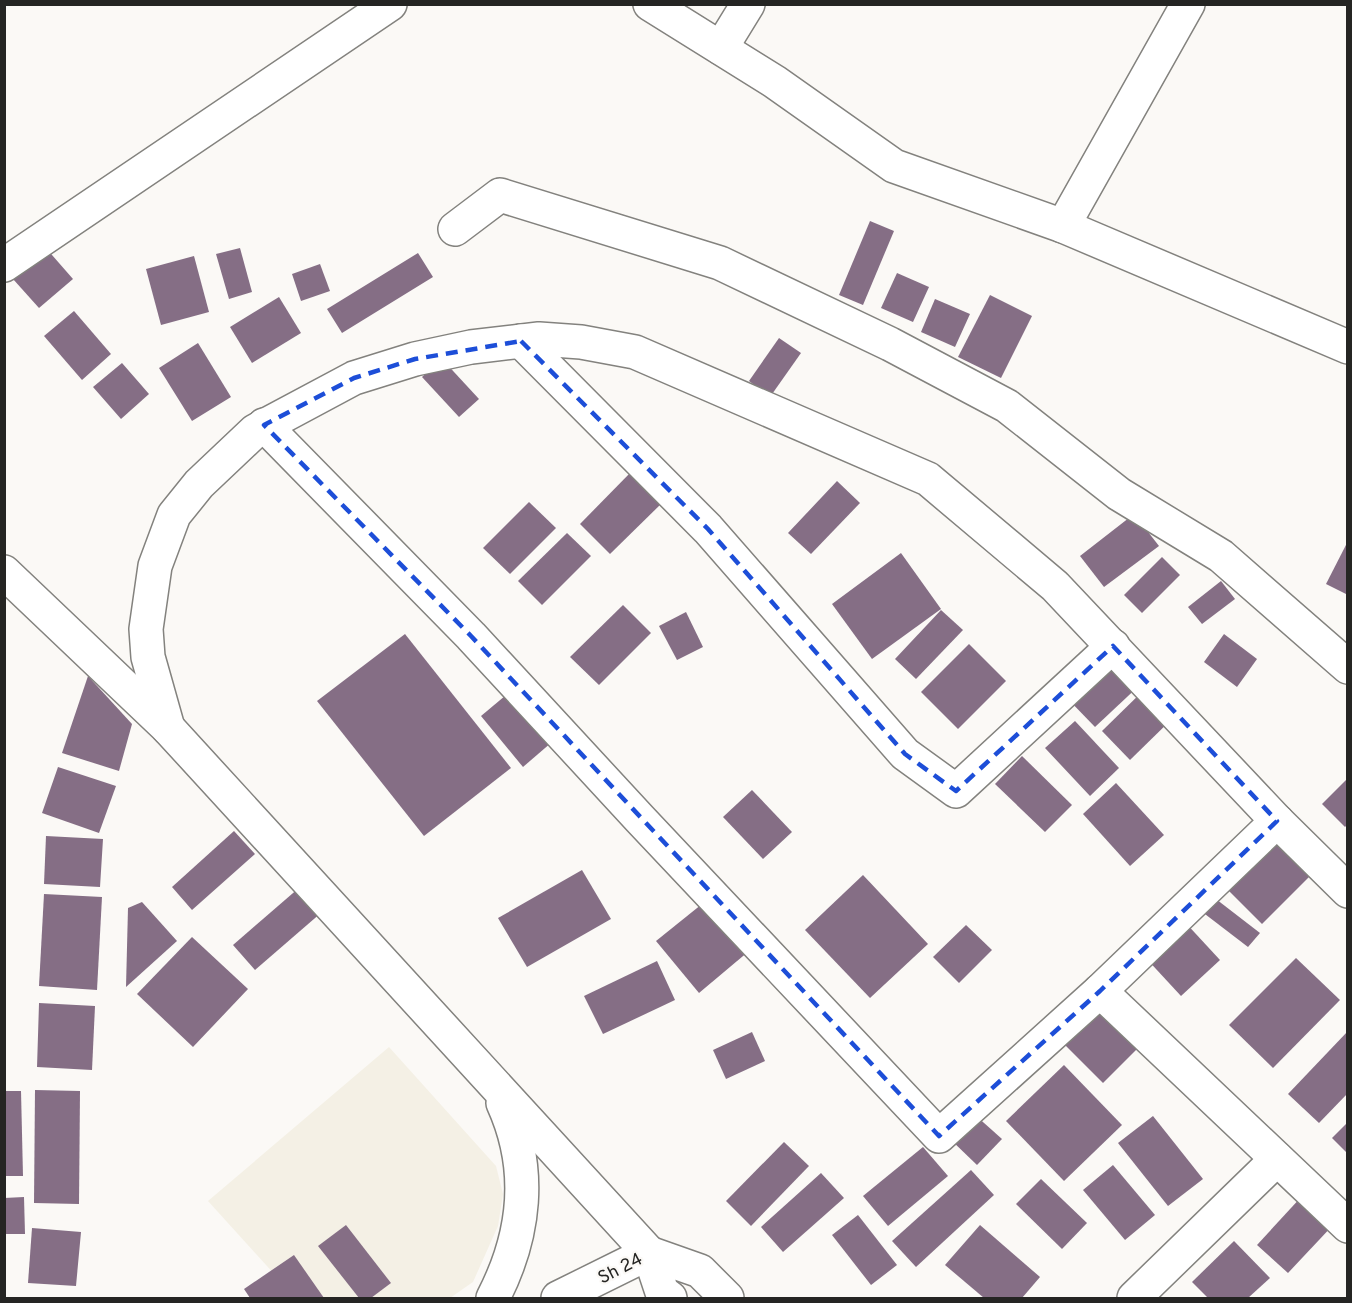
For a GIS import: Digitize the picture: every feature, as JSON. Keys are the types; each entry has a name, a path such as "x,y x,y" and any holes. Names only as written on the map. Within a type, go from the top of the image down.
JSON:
{"street":[{"path":"4,265 390,4"},
{"path":"650,4 775,82 894,165 1063,226 1347,347"},
{"path":"721,48 748,4"},
{"path":"1063,226 1188,4"},
{"path":"455,229 500,195 720,263 891,344 1007,406 1119,494 1221,556 1347,667"},
{"path":"168,728 148,657 146,629 155,566 174,515 199,484 255,430 354,378 415,359 471,347 539,339 581,342 635,352 928,479 1055,586 1277,821 1347,891"},
{"path":"521,341 708,529 905,754 956,791 1113,645"},
{"path":"264,425 471,636 648,828 939,1136 1100,991 1277,821"},
{"path":"4,572 168,728 649,1253 700,1271 727,1299"},
{"path":"1100,991 1347,1226"},
{"path":"493,1299 507,1272 522,1210 522,1179 515,1137 510,1117 496,1088"},
{"path":"1134,1299 1277,1159"},
{"path":"649,1253 660,1296 700,1271"},
{"name":"Sh 24","path":"558,1299 649,1253"}],"highlighted area":[{"path":"521,341 708,529 905,754 956,791 1113,646 1277,821 1100,991 939,1136 471,636 264,425 354,378 415,359"}],"shaded area":[{"path":"389,1047 496,1166 503,1194 498,1226 473,1282 450,1298 296,1298 208,1201"}],"building":[{"path":"870,221 894,231 863,305 839,295"},
{"path":"38,239 73,279 39,308 4,269"},
{"path":"240,248 252,292 229,299 216,254"},
{"path":"418,253 433,277 342,333 327,309"},
{"path":"194,256 209,312 161,325 146,269"},
{"path":"320,264 330,291 301,301 292,274"},
{"path":"897,273 929,287 913,322 881,308"},
{"path":"990,295 1032,316 1001,378 958,357"},
{"path":"279,297 301,333 252,363 230,327"},
{"path":"935,299 970,314 955,347 921,332"},
{"path":"74,311 111,354 82,380 44,336"},
{"path":"779,338 801,353 770,397 749,381"},
{"path":"198,343 231,397 192,421 159,368"},
{"path":"442,359 479,399 459,417 422,377"},
{"path":"122,363 149,394 121,419 93,387"},
{"path":"631,472 662,503 610,554 580,524"},
{"path":"837,481 860,503 811,554 788,533"},
{"path":"529,502 556,528 510,574 483,548"},
{"path":"1134,514 1159,546 1104,587 1080,556"},
{"path":"567,533 591,556 542,605 518,581"},
{"path":"1348,541 1348,595 1326,584"},
{"path":"901,553 941,609 872,659 832,604"},
{"path":"1162,557 1180,575 1142,613 1124,595"},
{"path":"1221,581 1235,599 1202,624 1188,607"},
{"path":"623,605 651,633 599,685 570,657"},
{"path":"941,610 963,630 916,679 895,659"},
{"path":"686,612 703,647 677,660 659,626"},
{"path":"405,634 511,768 424,836 317,701"},
{"path":"1224,634 1257,659 1237,687 1204,662"},
{"path":"969,644 1006,681 958,729 921,692"},
{"path":"1113,649 1143,682 1095,727 1064,695"},
{"path":"88,676 132,724 119,771 62,753"},
{"path":"517,686 559,736 523,767 481,716"},
{"path":"1148,686 1176,715 1130,760 1102,731"},
{"path":"1075,721 1119,768 1090,796 1045,748"},
{"path":"1022,756 1072,805 1045,832 995,784"},
{"path":"58,767 116,786 99,833 42,813"},
{"path":"1348,778 1348,824 1345,827 1322,804"},
{"path":"1116,783 1164,835 1130,866 1083,814"},
{"path":"752,790 792,832 763,859 723,817"},
{"path":"1277,824 1320,866 1262,924 1220,882"},
{"path":"234,831 255,854 192,910 172,887"},
{"path":"46,836 103,839 100,887 44,884"},
{"path":"582,870 611,919 527,967 498,918"},
{"path":"863,875 928,944 870,998 805,930"},
{"path":"300,887 322,912 255,970 233,945"},
{"path":"44,894 102,897 97,990 39,986"},
{"path":"1212,896 1260,933 1248,947 1201,911"},
{"path":"707,900 749,951 699,993 656,941"},
{"path":"142,902 177,941 126,987 128,908"},
{"path":"1183,920 1220,960 1181,996 1144,956"},
{"path":"966,925 992,950 959,983 933,957"},
{"path":"192,937 248,989 193,1047 137,994"},
{"path":"1296,958 1340,1000 1273,1068 1229,1025"},
{"path":"657,961 675,1000 603,1034 584,996"},
{"path":"1102,1001 1144,1042 1103,1083 1062,1042"},
{"path":"39,1003 95,1006 92,1070 37,1067"},
{"path":"1348,1031 1348,1093 1319,1123 1288,1094"},
{"path":"752,1032 765,1061 726,1079 713,1050"},
{"path":"1064,1065 1122,1125 1064,1181 1006,1121"},
{"path":"35,1090 80,1091 79,1204 34,1203"},
{"path":"4,1091 21,1091 23,1176 4,1176"},
{"path":"974,1114 1002,1139 977,1165 950,1139"},
{"path":"1153,1116 1203,1179 1168,1206 1118,1143"},
{"path":"1348,1122 1348,1154 1332,1138"},
{"path":"784,1142 809,1166 751,1226 726,1201"},
{"path":"923,1147 948,1176 888,1226 863,1196"},
{"path":"1113,1165 1155,1215 1125,1240 1083,1190"},
{"path":"971,1170 994,1195 916,1267 892,1241"},
{"path":"821,1173 844,1198 783,1252 761,1227"},
{"path":"1041,1179 1087,1223 1062,1249 1016,1204"},
{"path":"1303,1195 1334,1224 1288,1273 1257,1245"},
{"path":"24,1197 25,1234 4,1234 4,1198"},
{"path":"858,1215 897,1265 871,1285 832,1235"},
{"path":"346,1225 391,1283 371,1298 359,1298 318,1246"},
{"path":"980,1225 1040,1277 1022,1298 984,1298 945,1265"},
{"path":"32,1228 81,1232 76,1286 28,1283"},
{"path":"1234,1241 1270,1278 1248,1298 1208,1298 1192,1282"},
{"path":"294,1255 324,1298 250,1298 244,1289"}]}
